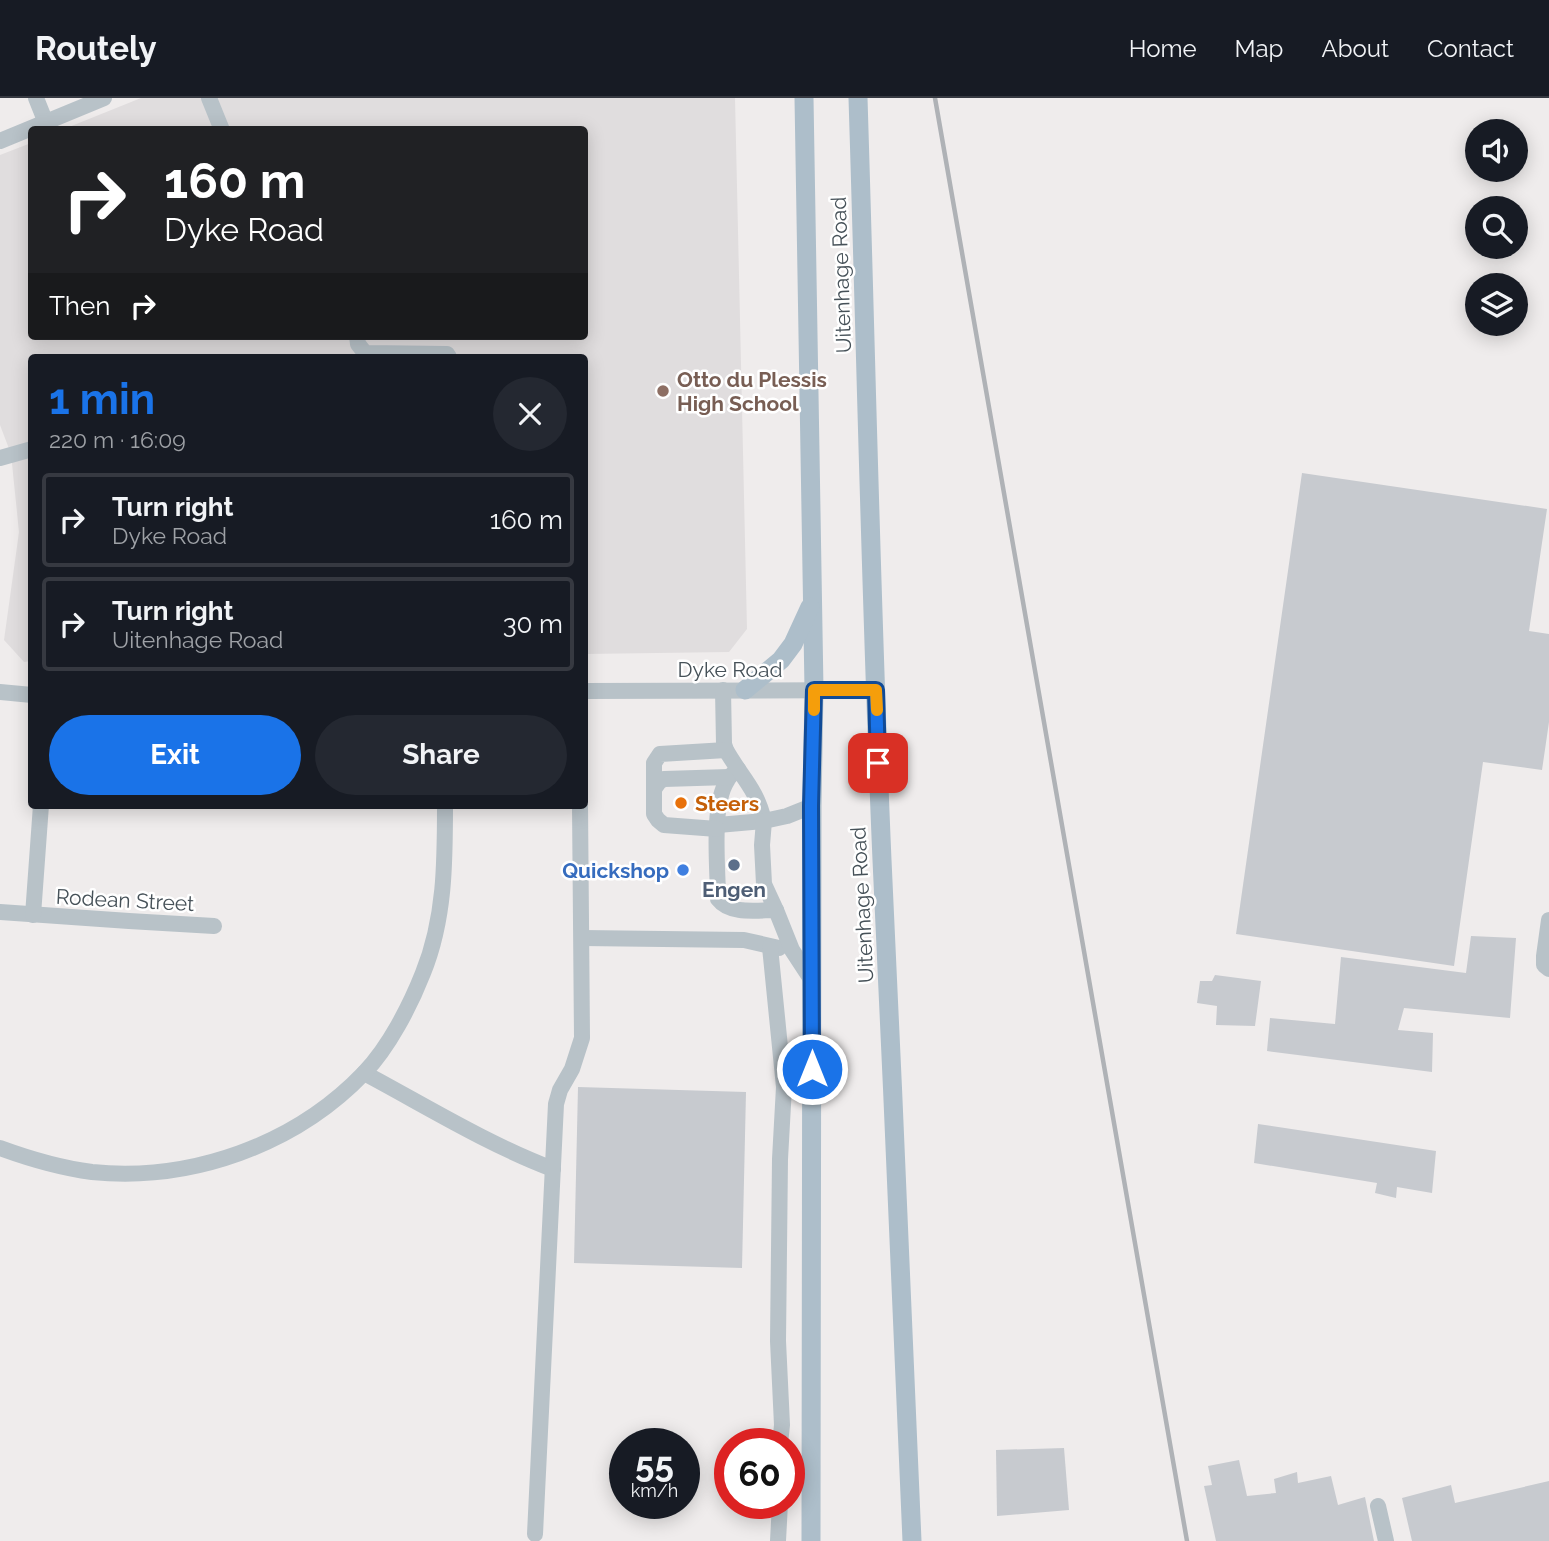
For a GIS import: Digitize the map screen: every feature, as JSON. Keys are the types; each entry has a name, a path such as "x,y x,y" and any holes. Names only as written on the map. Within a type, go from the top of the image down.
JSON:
{"main road":[{"name":"Uitenhage Road","path":"804,98 814,690 811,806 811,1541"},
{"name":"Uitenhage Road","path":"858,98 876,690 912,1541"},
{"path":"745,690 781,660 793,644 812,603"}],"street":[{"path":"36,98 46,123"},
{"path":"38,126 104,98"},
{"path":"209,98 220,126"},
{"path":"0,141 28,130"},
{"path":"358,340 365,353 447,354"},
{"path":"0,457 28,450"},
{"path":"723,690 724,744 734,773 755,792 765,821 762,845 764,884 792,950 811,979"},
{"name":"Dyke Road","path":"588,691 876,690"},
{"path":"0,692 28,695"},
{"path":"726,750 660,754 654,763 654,814 664,825 718,827 765,821 811,806"},
{"path":"654,789 664,779 734,773"},
{"path":"734,773 726,782 720,799 718,899 727,907 776,910"},
{"name":"Rodean Street","path":"33,915 41,809"},
{"path":"0,1148 52,1164 93,1172 138,1173 181,1169 222,1159 258,1146 290,1130 332,1102 365,1073 391,1037 423,972 436,926 445,876 445,809"},
{"path":"535,1534 556,1104 582,1038 580,809"},
{"name":"Rodean Street","path":"0,912 214,926"},
{"path":"1549,920 1544,956 1545,965 1549,969"},
{"path":"582,938 744,940 792,950"},
{"path":"770,947 784,1087 780,1159 778,1341 782,1428"},
{"path":"365,1073 523,1158 553,1169"},
{"path":"1378,1506 1386,1541"},
{"path":"778,1541 779,1519"}],"shaded area":[{"name":"Otto du Plessis High School","path":"141,98 735,98 747,629 729,652 588,654 588,354 28,354 28,661 24,662 4,640 19,532 11,454 0,425 0,155 28,144 28,340 588,340 588,126 71,126"}],"building":[{"path":"1302,473 1547,509 1529,631 1549,634 1549,722 1542,770 1483,762 1454,966 1236,934"},
{"path":"1471,936 1516,938 1510,1018 1404,1008 1398,1030 1433,1033 1432,1072 1267,1051 1270,1018 1335,1024 1341,957 1466,973"},
{"path":"1215,975 1261,981 1255,1026 1216,1025 1217,1006 1197,1003 1200,981 1212,981"},
{"path":"578,1087 746,1092 742,1268 574,1263"},
{"path":"1258,1124 1436,1151 1432,1193 1397,1187 1396,1198 1375,1193 1377,1183 1254,1163"},
{"path":"1064,1448 1069,1510 997,1516 996,1450"},
{"path":"1239,1460 1247,1496 1276,1493 1274,1479 1297,1472 1298,1483 1331,1476 1338,1505 1365,1497 1374,1541 1216,1541 1204,1486 1212,1485 1208,1466"},
{"path":"1549,1481 1549,1541 1412,1541 1402,1498 1451,1485 1455,1503"}],"railway":[{"path":"935,98 1187,1541"}],"slow traffic":[{"path":"814,710 814,690 876,690 877,710"}],"place":[{"name":"Otto du Plessis High School","path":"663,391"},
{"name":"Steers","path":"681,803"},
{"name":"Engen","path":"734,865"},
{"name":"Quickshop","path":"683,870"}],"route":[{"path":"812,1069 811,806 814,690 876,690 878,763"}]}
